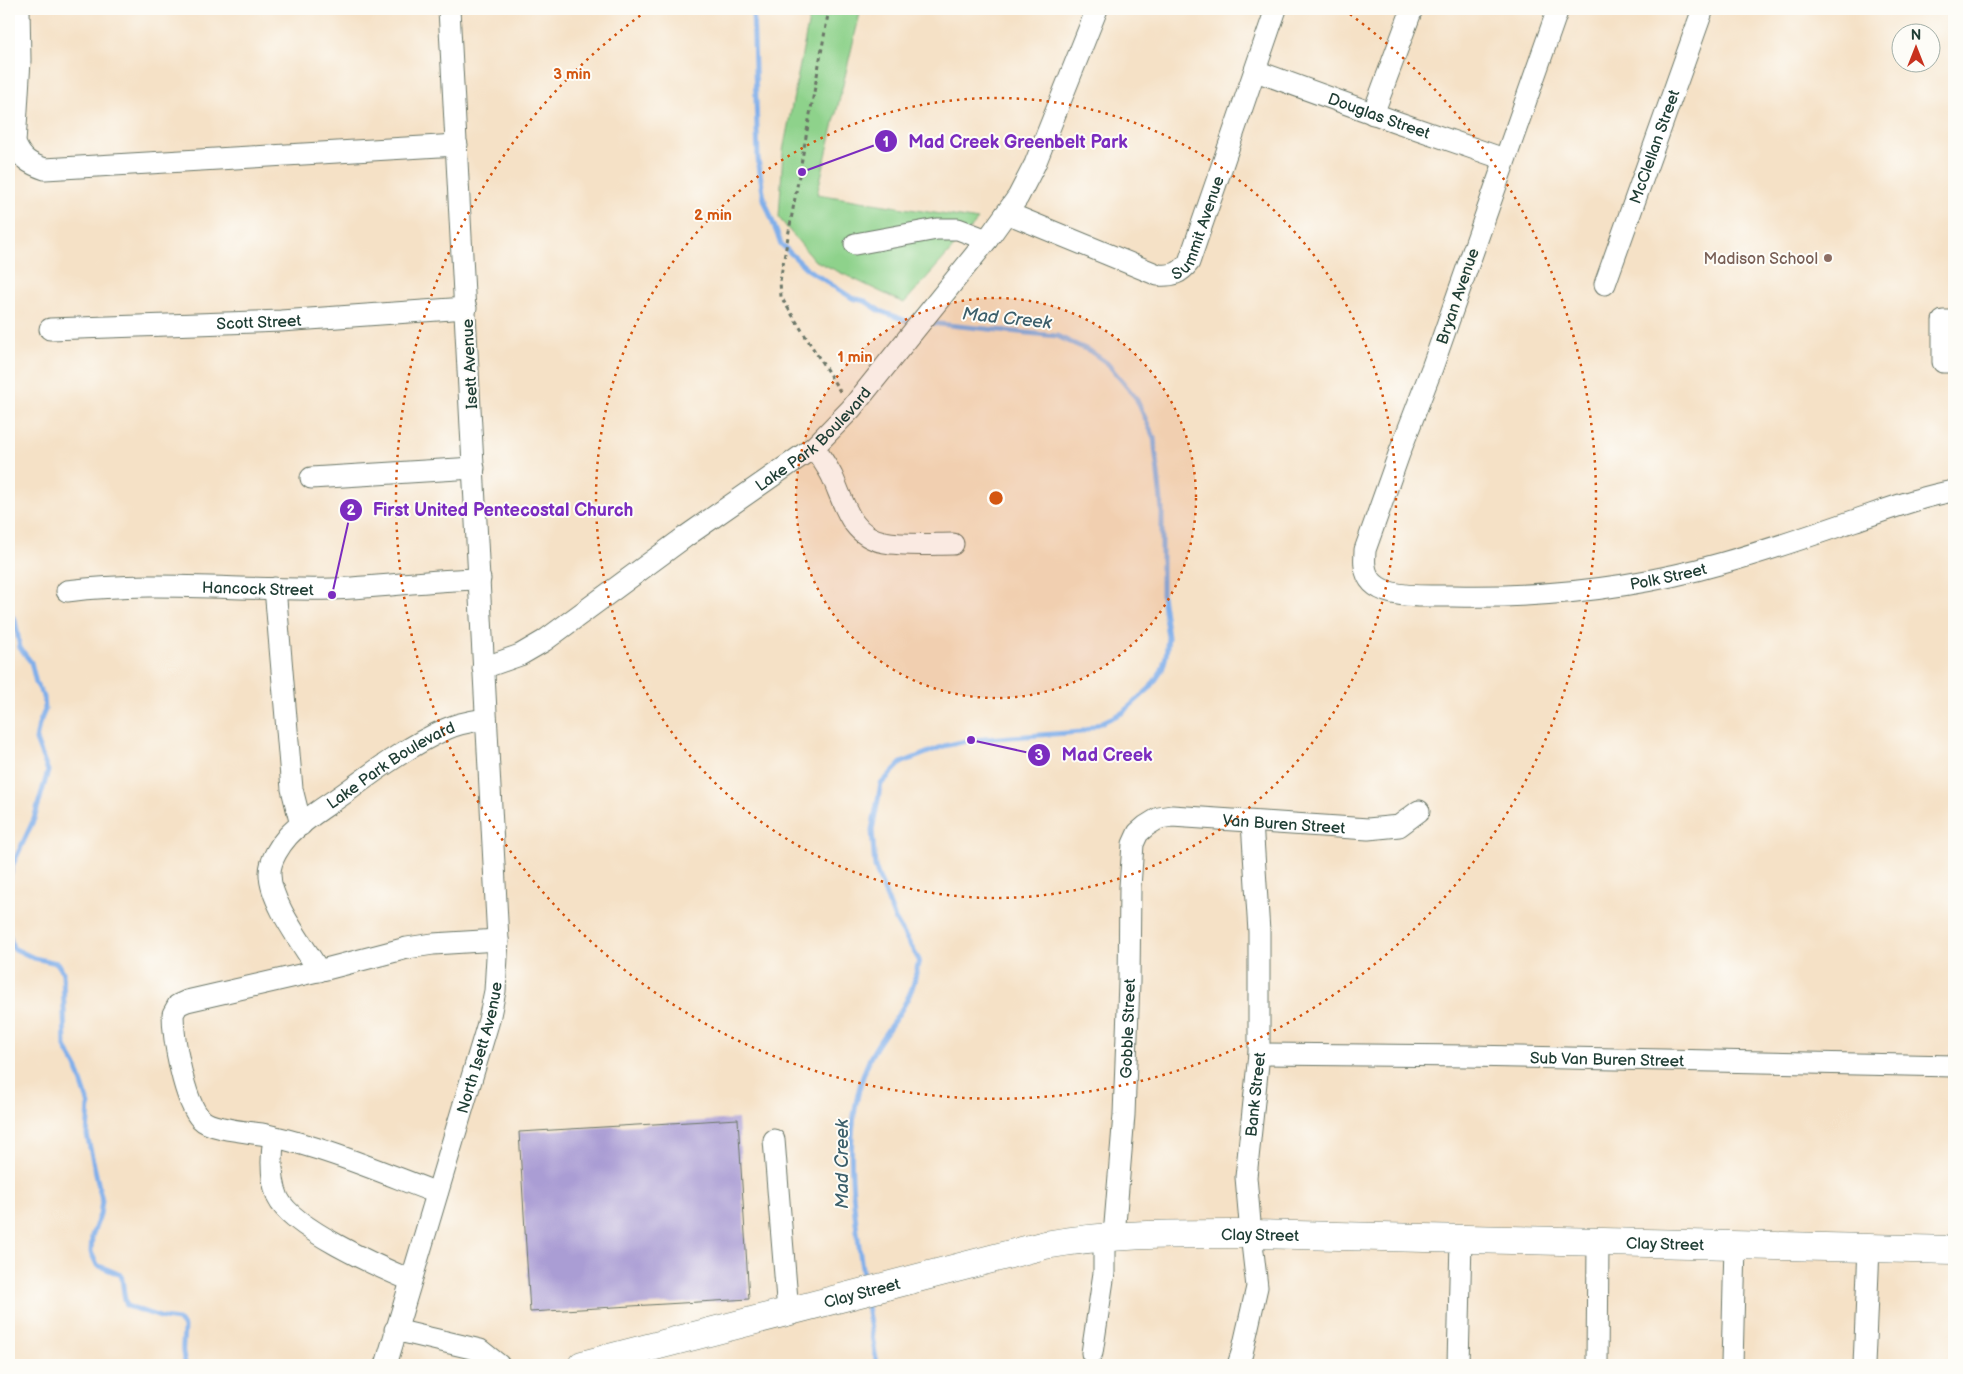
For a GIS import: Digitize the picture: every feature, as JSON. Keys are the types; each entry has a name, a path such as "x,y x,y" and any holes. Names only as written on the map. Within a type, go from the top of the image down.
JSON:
{"main road":[{"name":"Clay Street","path":"582,1365 1045,1245 1109,1236 1250,1234 1954,1250"}],"street":[{"path":"19,9 20,60 15,143 19,153 27,162 45,170 457,145"},
{"name":"Isett Avenue","path":"449,9 486,718"},
{"name":"Lake Park Boulevard","path":"483,668 520,655 544,641 685,537 814,447 851,409 1006,214 1035,164 1096,9"},
{"name":"Summit Avenue","path":"1006,214 1158,274 1169,276 1182,272 1189,262 1276,9"},
{"path":"1373,114 1412,9"},
{"name":"Bryan Avenue","path":"1373,583 1364,566 1365,550 1432,368 1558,9"},
{"name":"McClellan Street","path":"1605,284 1704,9"},
{"name":"Douglas Street","path":"1256,71 1504,159"},
{"path":"855,244 937,230 958,229 987,240"},
{"name":"Scott Street","path":"50,329 281,321 466,308"},
{"path":"1954,321 1944,321 1943,354 1943,362 1954,362"},
{"path":"814,447 833,477 845,510 854,524 866,536 884,542 953,544"},
{"path":"311,478 474,468"},
{"name":"Polk Street","path":"1373,583 1385,592 1401,595 1482,597 1538,595 1626,584 1678,575 1722,564 1903,504 1954,491"},
{"name":"Hancock Street","path":"67,591 100,587 161,585 199,588 332,589 480,579"},
{"path":"275,588 292,789 301,825"},
{"name":"Lake Park Boulevard","path":"319,971 279,906 273,890 270,872 280,846 301,825 368,775 433,735 460,723 486,718"},
{"name":"North Isett Avenue","path":"386,1365 410,1280 490,1020 495,991 498,940 486,718"},
{"name":"Van Buren Street","path":"1146,826 1159,818 1192,816 1252,822 1268,821 1368,829 1388,828 1399,826 1419,810"},
{"name":"Bank Street","path":"1238,1365 1257,1287 1250,1234 1246,1177 1259,1054 1259,932 1252,822"},
{"name":"Gobble Street","path":"1092,1353 1124,1114 1129,982 1130,887 1133,844 1138,833 1146,826"},
{"path":"437,1193 321,1149 274,1137 221,1128 202,1121 192,1107 188,1094 179,1059 173,1014 178,1005 187,1001 319,971 407,948 433,944 498,940"},
{"name":"Sub Van Buren Street","path":"1259,1054 1469,1056 1954,1066"},
{"path":"274,1137 271,1169 279,1198 288,1211 319,1234 368,1263 410,1280"},
{"path":"774,1140 788,1312"},
{"path":"1458,1365 1461,1240"},
{"path":"1597,1365 1598,1242"},
{"path":"1732,1365 1735,1245"},
{"path":"1864,1365 1869,1248"},
{"path":"395,1330 480,1350 499,1365"}],"path":[{"path":"829,9 780,281 781,297 851,409"}],"green space":[{"path":"811,9 861,9 817,194 978,220 904,303 814,260 779,218 783,151"}],"building":[{"path":"738,1119 749,1299 530,1312 519,1132"}],"waterway":[{"name":"Mad Creek","path":"753,9 758,159 764,199 781,244 807,269 852,298 865,301 880,311 907,321 915,321"},
{"name":"Mad Creek","path":"864,1284 852,1170 854,1113 860,1085 870,1058 906,1001 913,985 919,960 895,919 875,867 872,830 881,784 901,763 944,746 971,740 1081,732 1122,713 1150,688 1162,670 1168,637 1162,595 1162,510 1154,438 1136,398 1107,363 1090,351 1057,336 929,323"},
{"path":"9,613 15,620 20,648 31,662 36,683 44,697 45,710 39,724 36,740 48,771 34,819 13,864 9,880"},
{"path":"9,934 13,948 34,958 57,963 63,972 65,1047 76,1066 89,1105 87,1135 102,1200 100,1215 92,1236 91,1252 97,1265 121,1275 127,1306 163,1318 178,1320 184,1327 183,1350 186,1365"},
{"name":"Mad Creek","path":"866,1300 877,1365"}],"place":[{"name":"Mad Creek Greenbelt Park","path":"802,172"},
{"name":"Madison School","path":"1828,258"},
{"name":"First United Pentecostal Church","path":"332,595"},
{"name":"Mad Creek","path":"971,740"}]}
